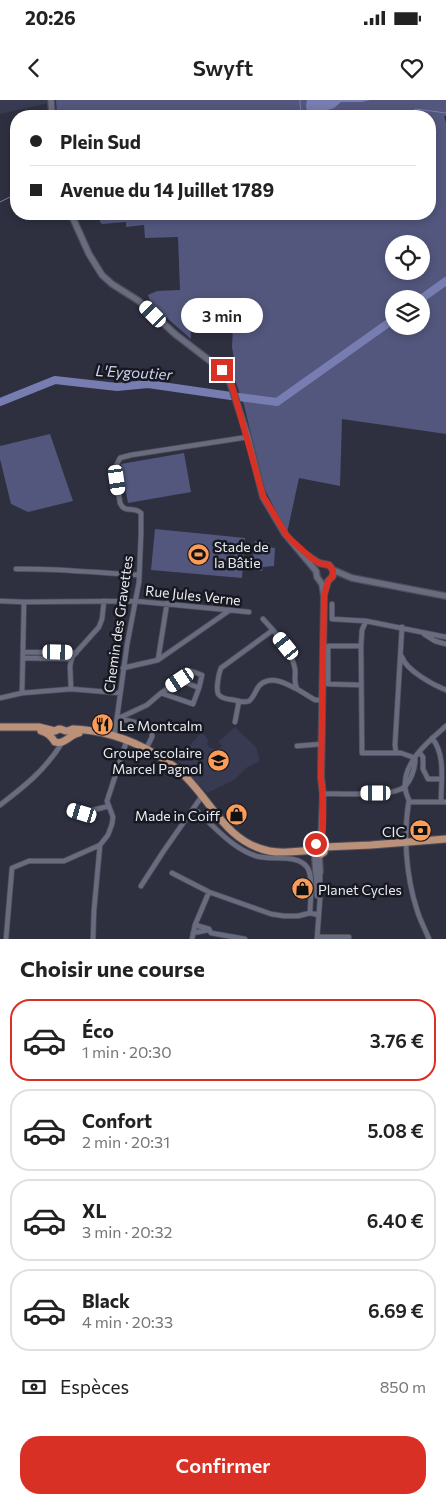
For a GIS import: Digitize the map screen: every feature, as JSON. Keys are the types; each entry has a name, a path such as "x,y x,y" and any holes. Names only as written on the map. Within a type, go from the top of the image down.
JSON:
{"main road":[{"path":"0,729 39,727 58,738 77,733 113,738 165,761"},
{"path":"58,738 61,729 65,731 82,730 114,735 136,744 165,761 188,779 231,832 248,843 269,851 317,852 316,844 370,845 446,839"}],"street":[{"path":"73,220 96,267 102,275 142,304 175,334 228,376 248,437 261,492 287,536 316,571 320,580 324,596 321,777 323,845"},
{"name":"Chemin des Gravettes","path":"114,735 139,575 141,534 140,513 137,510 122,508 120,503 115,468 120,458 131,455 248,437"},
{"path":"287,536 311,558 329,565 333,570 352,578 446,596"},
{"path":"316,571 323,564"},
{"path":"16,568 45,568 139,575"},
{"path":"324,596 333,570"},
{"path":"320,580 352,578"},
{"name":"Rue Jules Verne","path":"0,601 135,600 249,612"},
{"path":"71,689 70,666 72,659 99,627 104,601"},
{"path":"22,693 24,602"},
{"path":"158,660 167,603"},
{"path":"332,604 332,619 366,621 446,637"},
{"path":"123,668 158,660 230,610"},
{"path":"263,619 286,646 294,663 296,674 294,681 297,689"},
{"path":"366,621 362,630 361,646 362,754 401,753 415,758"},
{"path":"396,753 402,627"},
{"path":"274,630 221,668 217,692 219,696 246,702 251,700 258,686 264,681 271,680 297,689 315,700 322,700"},
{"path":"423,633 435,642 446,644"},
{"path":"361,646 328,646 328,684 361,685"},
{"path":"23,652 76,653"},
{"path":"401,653 406,665 446,690"},
{"path":"23,658 72,659"},
{"path":"117,719 147,704 161,693 191,672 202,675 193,704 161,693"},
{"path":"180,680 199,688"},
{"path":"0,698 22,693 71,689 120,693"},
{"path":"235,722 239,701"},
{"path":"117,719 147,726 152,730 152,737 146,750"},
{"path":"323,794 384,792 404,787 416,763 415,758 419,752 445,727"},
{"path":"90,734 114,735"},
{"path":"0,805 37,775 54,756 58,738"},
{"path":"409,800 410,802 443,802 442,759 440,751 432,738"},
{"path":"6,939 12,868 29,861 64,861 100,845 108,834 113,817 107,801 126,743"},
{"path":"297,746 322,744"},
{"path":"419,752 423,757 423,769 428,779 443,780"},
{"path":"404,787 409,800 406,810 409,878 417,911 429,939"},
{"path":"141,886 202,796"},
{"path":"72,810 82,813 109,806"},
{"path":"198,812 233,845 256,857 292,860 302,863 308,868 311,880 310,913"},
{"path":"93,939 100,845"},
{"path":"317,852 315,859 318,872 318,938 349,937"},
{"path":"172,873 208,892 272,914 298,916 310,913 319,915"},
{"path":"192,939 195,925 208,892"},
{"path":"195,925 209,929 211,933 245,939"},
{"path":"193,933 209,929"}],"shaded area":[{"path":"0,100 49,100 49,103 10,110 10,112 0,114"},
{"path":"56,100 446,100 446,116 444,116 446,123 446,434 342,419 340,486 299,478 287,533 264,488 244,405 231,369 234,359 232,347 234,305 229,308 195,307 190,312 191,339 151,304 148,295 157,291 180,290 178,237 145,238 144,225 126,227 126,222 102,224 100,220 436,220 436,110 57,110"},
{"path":"307,100 370,100 341,102 334,108 328,110 307,110"},
{"path":"50,434 73,501 28,512 11,504 0,459 0,446"},
{"path":"184,453 191,492 128,503 121,464"},
{"name":"Stade de la Bâtie","path":"155,529 245,538 242,578 151,570"},
{"path":"255,541 269,543 269,547 275,548 274,566 263,567 262,571 253,570"},
{"name":"Groupe scolaire Marcel Pagnol","path":"235,727 256,747 260,761 246,768 234,780 207,793 183,769 177,759 202,732 209,741 207,743 209,747 218,749 222,746 218,742"}],"waterway":[{"path":"300,100 301,110"},
{"path":"414,110 424,110"},
{"path":"436,112 446,113"},
{"path":"0,202 10,197"},
{"name":"L'Eygoutier","path":"430,293 446,281"},
{"name":"L'Eygoutier","path":"0,402 55,380 117,387 148,384 277,402 385,325"}],"place":[{"name":"Stade de la Bâtie","path":"198,554"},
{"name":"Le Montcalm","path":"103,725"},
{"name":"Groupe scolaire Marcel Pagnol","path":"218,760"},
{"name":"Made in Coiff","path":"236,815"},
{"name":"CIC","path":"421,831"},
{"name":"Planet Cycles","path":"302,889"}],"route":[{"path":"222,370 228,376 232,386 248,437 263,496 285,534 311,558 319,563 329,565 333,570 333,576 328,581 324,596 322,835 321,842 316,844"}]}
